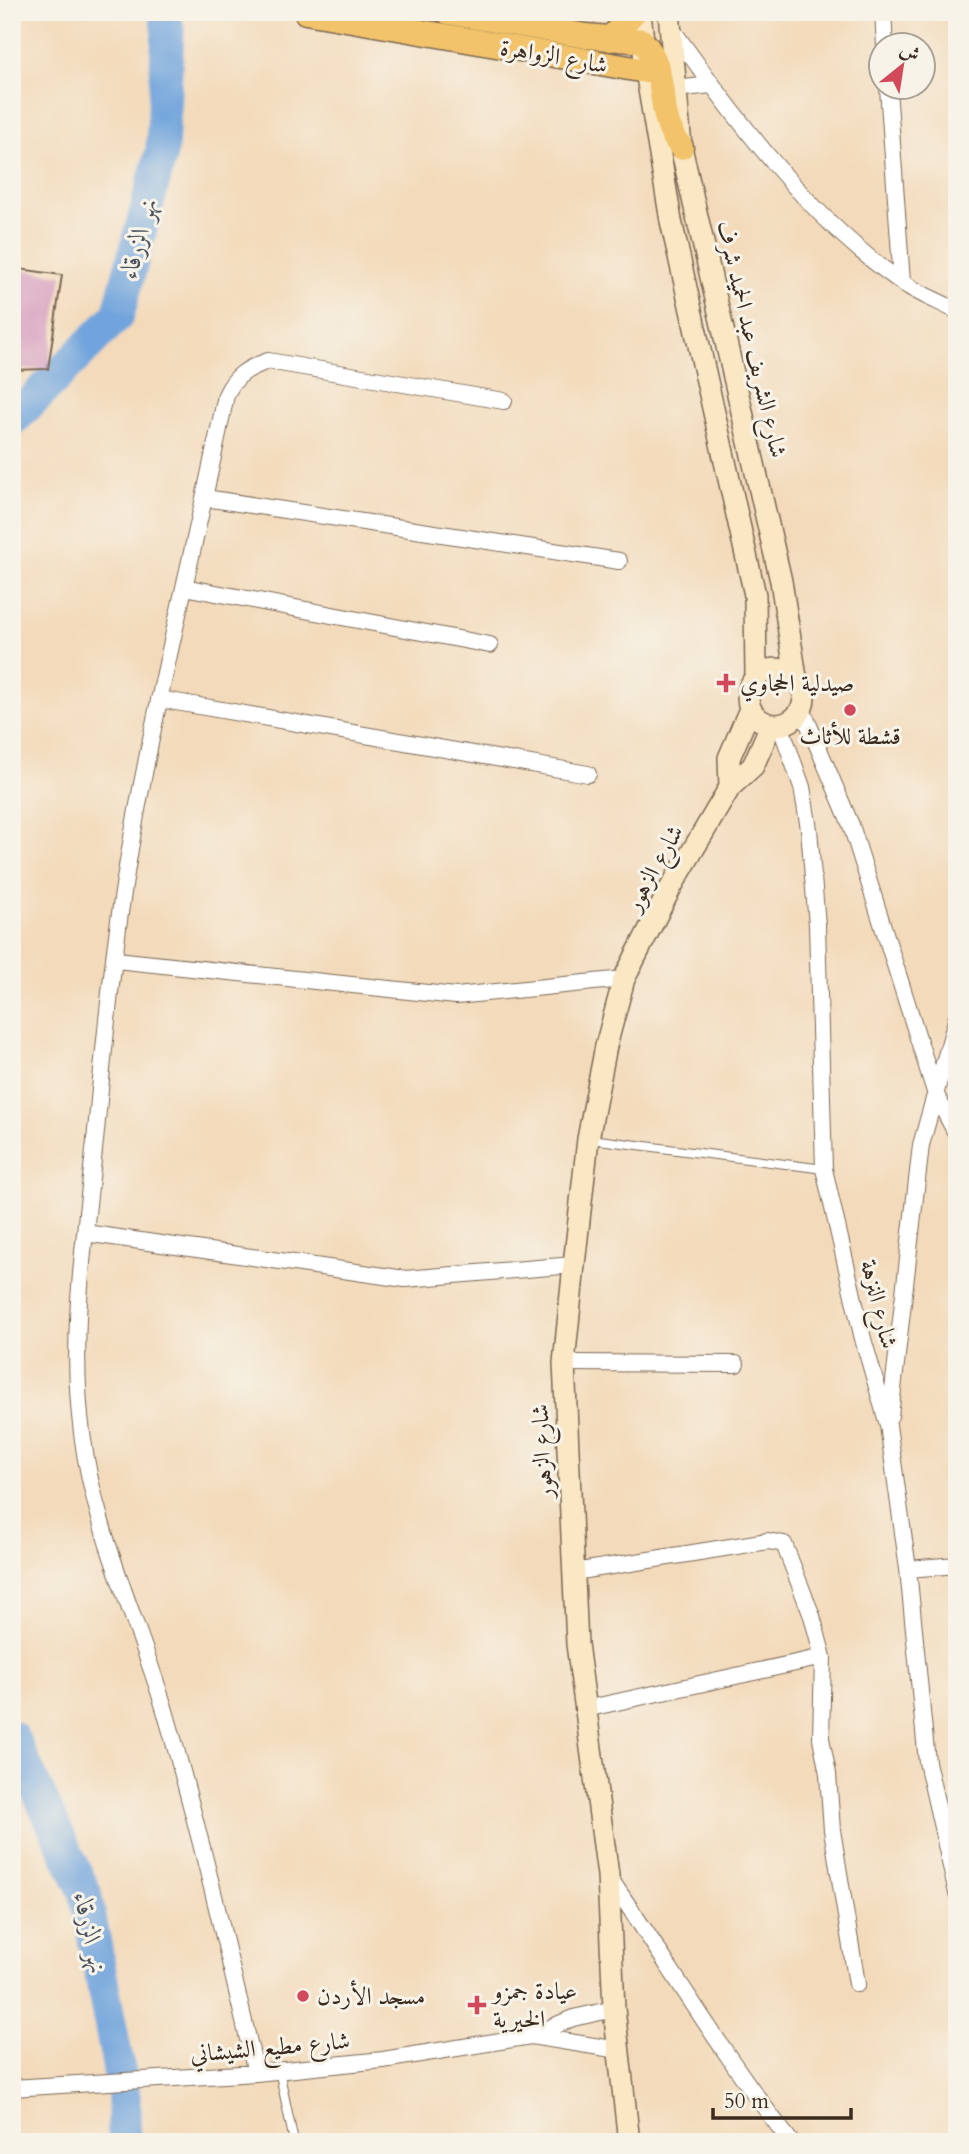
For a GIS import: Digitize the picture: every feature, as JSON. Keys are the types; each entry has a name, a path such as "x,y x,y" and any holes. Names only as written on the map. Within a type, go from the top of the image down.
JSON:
{"main road":[{"name":"شارع الزواهرة","path":"306,12 646,71"},
{"name":"شارع الزواهرة","path":"448,12 610,39 642,41"},
{"path":"610,39 634,12"},
{"path":"640,12 646,71 671,221 752,582 756,676 748,691 750,709 762,722 775,725 789,723 802,709 804,692 796,677 781,668 772,668 756,676"},
{"name":"شارع الشريف عبد الحميد شرف","path":"670,20 681,147 781,581 796,677"},
{"path":"642,41 656,61 667,126 681,147"},
{"name":"شارع الزهور","path":"730,787 729,758 750,709"},
{"name":"شارع الزهور","path":"629,2142 614,2009 608,1875 577,1644 564,1363 574,1265 588,1139 606,1046 624,979 670,889 730,787 752,766 775,725"}],"street":[{"path":"883,12 884,32"},
{"path":"670,20 712,85 807,200 853,244 902,282 957,311"},
{"path":"675,89 712,85"},
{"path":"889,102 902,282"},
{"path":"256,2073 204,1849 164,1709 103,1533 82,1438 75,1364 85,1233 127,870 159,699 226,395 233,381 254,366 268,361 504,401"},
{"path":"205,498 619,561"},
{"path":"184,587 489,645"},
{"path":"159,699 588,774"},
{"path":"802,709 852,825 936,1095 957,1135"},
{"name":"شارع النزهة","path":"775,725 802,787 808,829 817,925 824,1169 863,1339 888,1425 908,1569 927,1762 957,1893"},
{"path":"116,960 456,996 624,979"},
{"path":"888,1425 921,1145 957,1017"},
{"path":"85,1233 405,1279 574,1265"},
{"path":"564,1363 736,1364"},
{"path":"574,1572 780,1541 789,1552 823,1657 821,1738 828,1774 832,1830 857,1984"},
{"path":"908,1569 957,1565"},
{"path":"585,1709 823,1657"},
{"path":"608,1875 676,1974 742,2079 791,2142"},
{"name":"شارع مطيع الشيشاني","path":"12,2088 256,2073 383,2060 531,2036 573,2018 614,2009"},
{"name":"شارع مطيع الشيشاني","path":"531,2036 619,2050"}],"lane":[{"path":"588,1139 824,1169"},
{"path":"279,2070 294,2142"}],"building":[{"path":"12,268 62,275 48,369 12,370"}],"waterway":[{"name":"نهر الزرقاء","path":"12,421 118,315 162,150 168,31 165,12"},
{"name":"نهر الزرقاء","path":"12,1737 85,1892 124,2096 124,2142"}],"place":[{"name":"صيدلية الحجاوي","path":"726,683"},
{"name":"قشطة للأثاث","path":"850,710"},
{"name":"مسجد الأردن","path":"303,1996"},
{"name":"عيادة جمزو الخيرية","path":"477,2005"}]}
